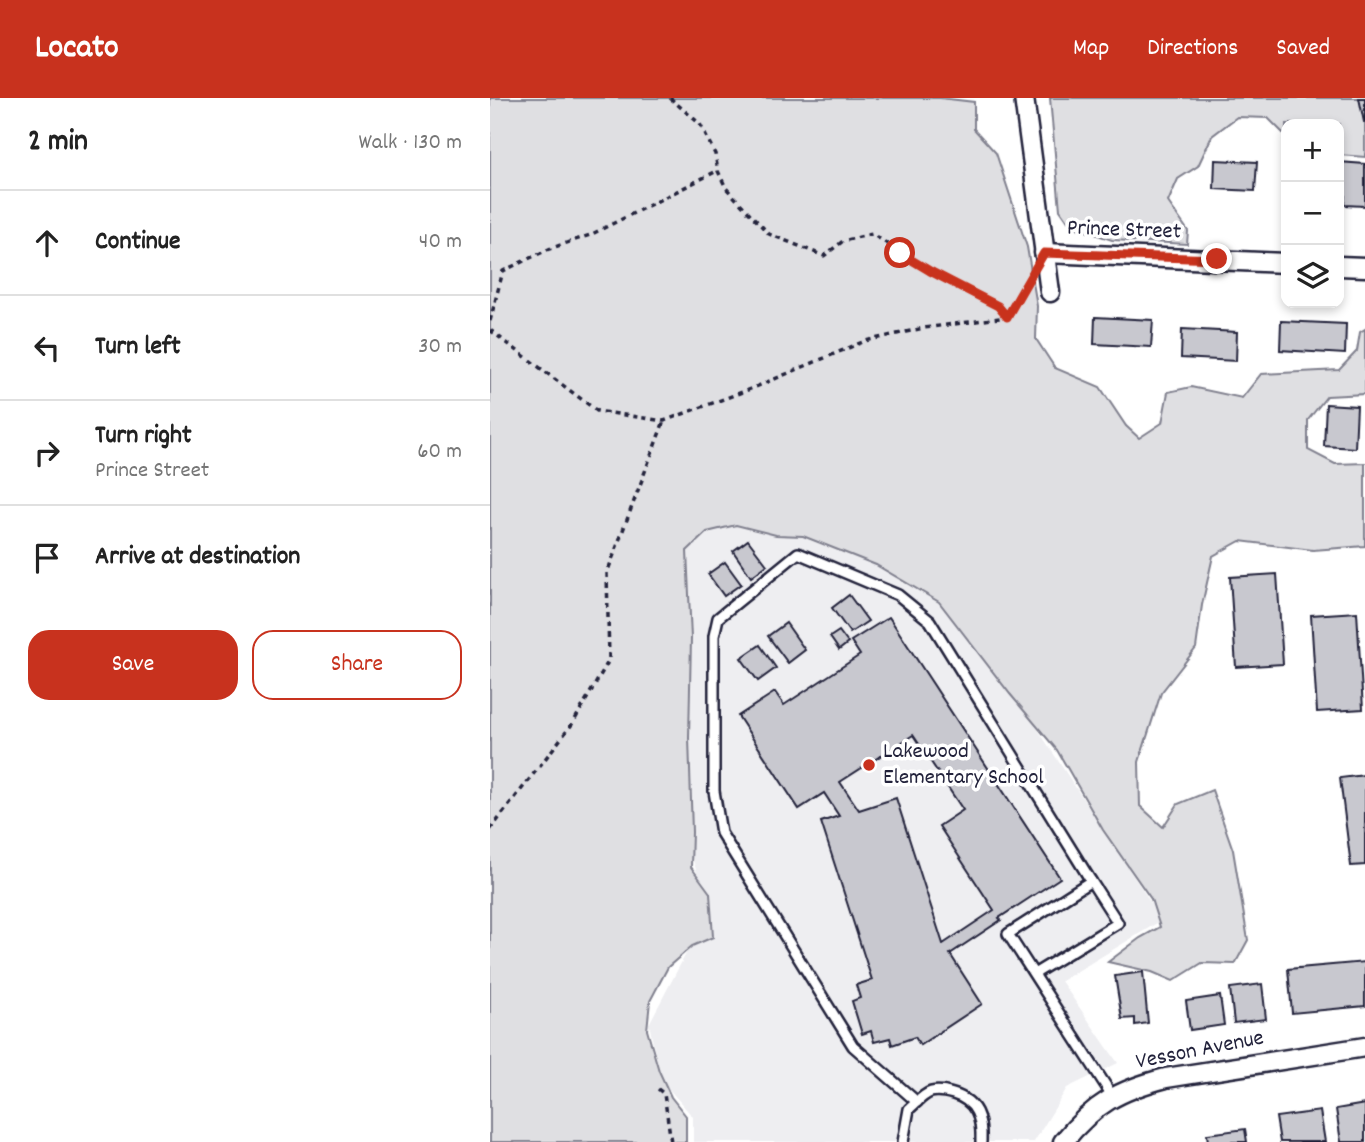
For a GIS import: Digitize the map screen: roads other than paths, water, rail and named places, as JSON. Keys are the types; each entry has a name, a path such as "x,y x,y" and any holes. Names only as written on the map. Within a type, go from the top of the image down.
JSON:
{"street":[{"path":"1024,98 1050,292"},
{"name":"Prince Street","path":"1044,253 1281,263"},
{"path":"1344,266 1365,267"},
{"name":"Vesson Avenue","path":"1063,1142 1078,1123 1113,1097 1138,1085 1166,1078 1365,1047"}],"lane":[{"path":"917,1102 853,1046 721,833 713,790 714,636 718,618 798,553 898,595 930,621 1118,923 1034,974"},
{"path":"1091,881 1008,934 1113,1097"},
{"path":"903,1142 909,1109 929,1092 942,1091 960,1096 973,1105 979,1116 981,1142"}],"place":[{"name":"Lakewood Elementary School","path":"869,765"}]}
